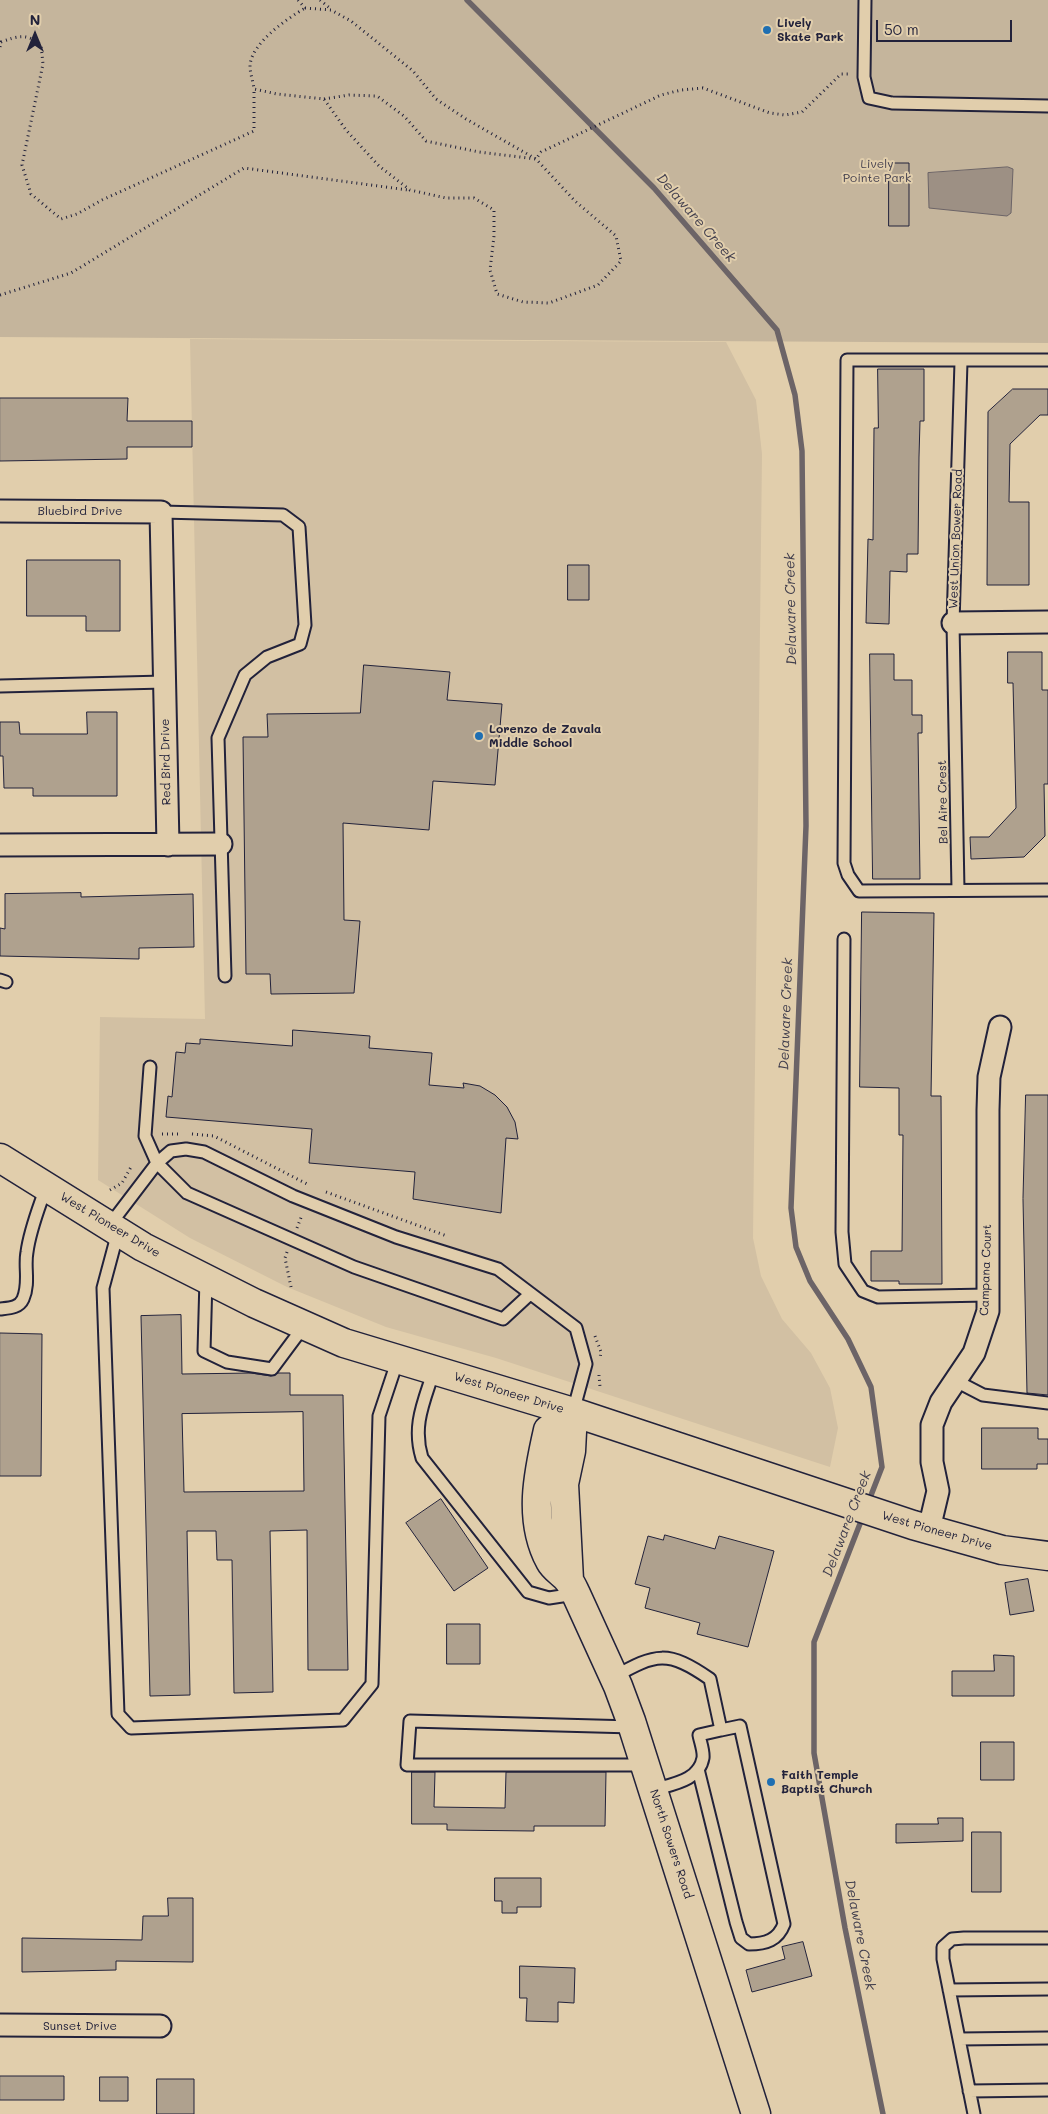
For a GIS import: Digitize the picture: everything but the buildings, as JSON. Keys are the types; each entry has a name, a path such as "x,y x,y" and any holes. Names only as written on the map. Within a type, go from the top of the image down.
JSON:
{"main road":[{"name":"West Pioneer Drive","path":"0,1158 143,1248 304,1326 344,1343 573,1412 830,1499 921,1527 1002,1550 1048,1556"},
{"name":"North Sowers Road","path":"573,1412 571,1451 564,1484 572,1587 614,1677 633,1727 756,2114"}],"street":[{"name":"Bluebird Drive","path":"0,511 161,512"},
{"name":"Red Bird Drive","path":"161,512 168,845"},
{"name":"West Union Bower Road","path":"953,623 1048,622"},
{"path":"0,844 220,844"},
{"name":"Campana Court","path":"921,1527 938,1491 932,1462 932,1425 941,1402 974,1353 982,1335 988,1311 989,1077 1000,1027"},
{"name":"Sunset Drive","path":"0,2025 160,2026"}],"lane":[{"path":"865,0 864,74 869,98 892,103 1048,106"},
{"path":"1048,360 961,362 847,360 844,863 848,875 858,891 1048,890"},
{"name":"West Union Bower Road","path":"953,623 961,362"},
{"path":"161,512 283,515 299,527 305,625 300,644 266,657 245,675 218,738 225,976"},
{"name":"Bel Aire Crest","path":"953,623 958,890"},
{"path":"0,686 164,682"},
{"path":"844,940 842,1232 845,1264 863,1291 878,1297 988,1295"},
{"path":"150,1068 146,1136 157,1163 187,1193 354,1267 503,1319 530,1294"},
{"path":"398,1359 379,1416 372,1684 343,1720 131,1728 118,1714 103,1288 113,1229 157,1163 171,1151 204,1152 293,1196 378,1230 498,1269 576,1328 586,1364 573,1412"},
{"path":"0,1309 15,1308 23,1300 27,1283 26,1253 33,1224 47,1186"},
{"path":"206,1277 204,1351 228,1362 272,1369 304,1326"},
{"path":"434,1370 417,1423 417,1442 422,1458 528,1592 549,1598 572,1587"},
{"path":"956,1381 983,1396 1048,1403"},
{"path":"614,1677 641,1662 656,1657 675,1660 694,1669 710,1679 720,1730"},
{"path":"633,1727 410,1721 407,1765 645,1765"},
{"path":"653,1790 690,1778 698,1769 703,1757 699,1735 740,1726 784,1924 780,1934 771,1941 749,1944 741,1938 726,1888 698,1769"},
{"path":"974,2114 949,1990 943,1947 952,1940 1048,1938"},
{"path":"949,1990 1048,1989"},
{"path":"959,2039 1048,2038"},
{"path":"969,2091 1048,2090"}],"path":[{"path":"298,0 305,8"},
{"path":"0,295 71,273 244,168 410,190 446,198 474,198 494,210 494,236 490,270 497,294 522,302 549,303 598,285 621,261 616,236 575,201 536,159 466,120 436,99 413,71 351,20 331,10 320,0"},
{"path":"0,47 1,42 17,36 32,37 42,45 44,64 22,164 31,194 61,219 77,214 102,200 254,131 254,89 250,65 257,47 286,20 305,8 331,10"},
{"path":"536,159 541,152 661,95 681,90 703,88 770,113 785,115 802,112 841,74 864,74"},
{"path":"254,89 276,94 324,99 348,95 377,96 404,116 426,141 479,152 536,159"},
{"path":"324,99 346,130 379,166 410,190"},
{"path":"110,1190 122,1183 131,1167"}],"shaded area":[{"path":"1008,167 1013,169 1011,213 1007,216 929,208 928,173"},
{"name":"Lorenzo de Zavala Middle School","path":"190,339 726,342 756,400 762,454 753,1238 761,1276 782,1319 811,1353 830,1388 838,1428 830,1467 496,1358 386,1327 287,1287 190,1238 98,1180 100,1017 205,1019"}],"green space":[{"name":"Lively Pointe Park","path":"0,0 1048,0 1048,343 0,337"}],"waterway":[{"name":"Delaware Creek","path":"467,0 654,188 777,330 795,395 802,451 806,826 791,1208 796,1247 810,1281 848,1339 871,1387 882,1467 868,1503"},
{"name":"Delaware Creek","path":"863,1516 814,1642 814,1753 845,1928 883,2114"}],"place":[{"name":"Lively Skate Park","path":"767,30"},
{"name":"Lorenzo de Zavala Middle School","path":"479,736"},
{"name":"Faith Temple Baptist Church","path":"771,1782"}]}
